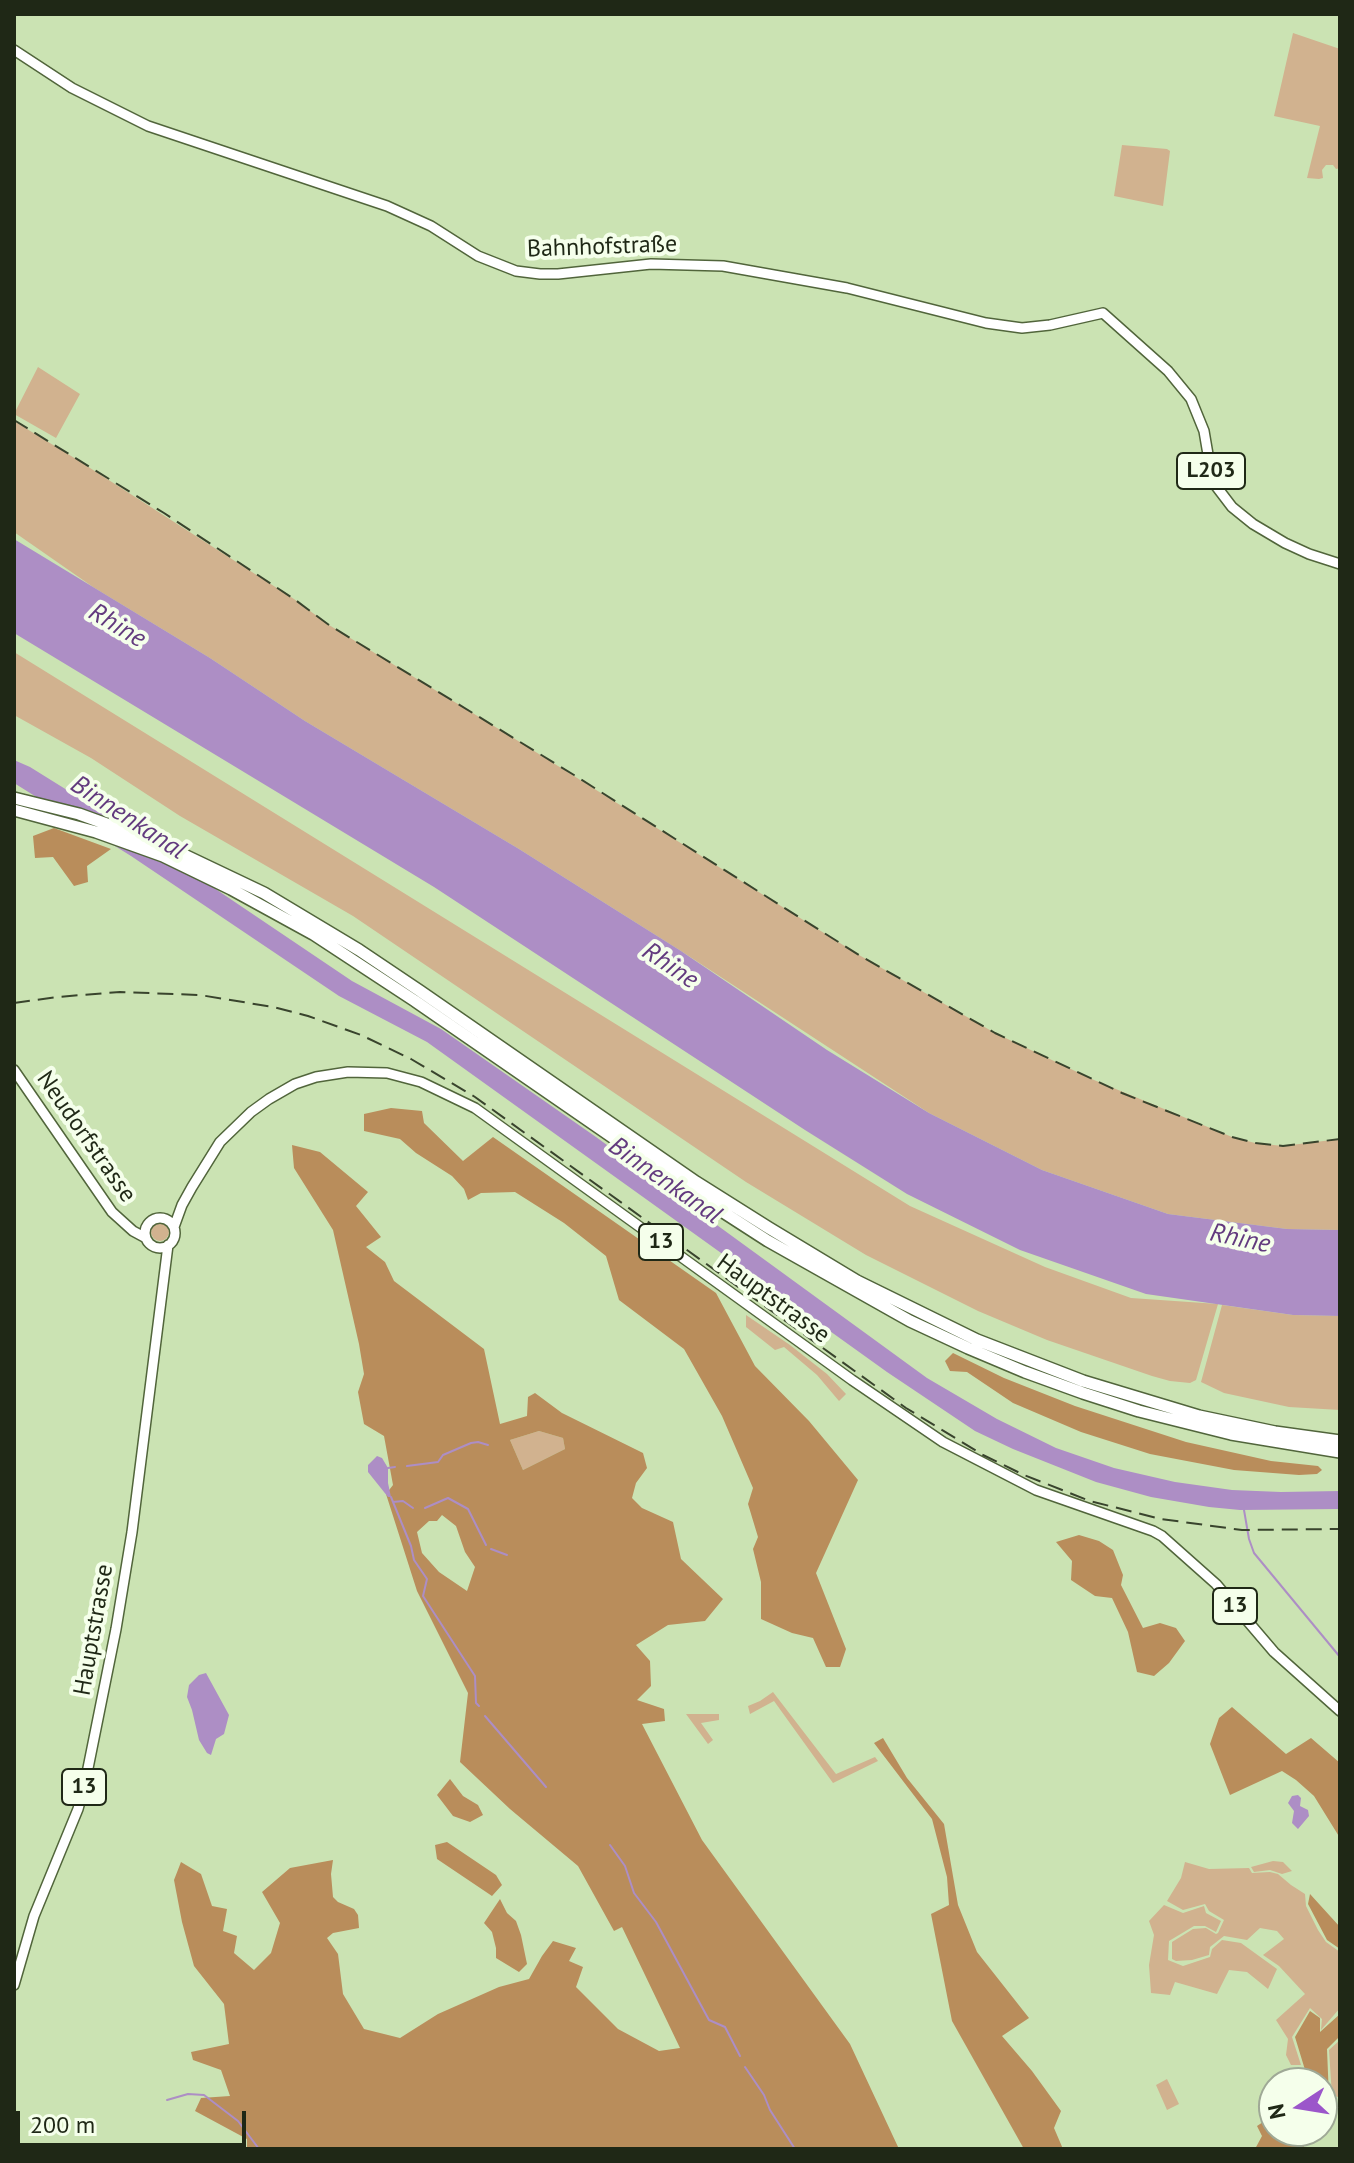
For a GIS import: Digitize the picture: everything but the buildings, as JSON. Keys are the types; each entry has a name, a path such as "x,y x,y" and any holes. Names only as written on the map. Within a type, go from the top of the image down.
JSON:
{"highway":[{"path":"16,803 163,856 313,934 689,1190 768,1241 910,1321 1025,1372 1139,1411 1231,1434 1340,1452"},
{"path":"16,803 79,814 159,843 264,893 420,991 696,1182 857,1281 977,1340 1083,1381 1199,1416 1275,1432 1340,1441"}],"main road":[{"name":"Bahnhofstraße","path":"14,50 83,95 148,126 400,211 431,226 478,256 516,271 558,274 651,264 723,266 847,288 981,322 1022,328 1103,313 1168,371 1191,399 1204,431 1216,486 1232,507 1285,543 1340,564"},
{"name":"Neudorfstrasse","path":"14,1070 112,1212 146,1238"},
{"name":"Hauptstrasse","path":"174,1227 182,1205 206,1162 229,1132 254,1109 295,1084 333,1074 367,1071 404,1077 449,1094 475,1108 843,1374 943,1442 1036,1490 1162,1536 1216,1584 1274,1652 1340,1711"},
{"name":"Hauptstrasse","path":"165,1218 182,1205"},
{"path":"165,1218 174,1227 174,1237 168,1245 157,1247 150,1244 145,1231 153,1219 165,1218"},
{"name":"Neudorfstrasse","path":"127,1226 148,1224"},
{"name":"Hauptstrasse","path":"14,1985 34,1916 78,1809 85,1783 128,1556 168,1245"},
{"name":"Hauptstrasse","path":"157,1247 165,1270"}],"shaded area":[{"path":"1293,33 1340,49 1340,168 1326,165 1322,170 1323,178 1319,179 1307,178 1320,126 1274,116"},
{"path":"1122,145 1170,151 1163,206 1114,196"},
{"path":"38,367 80,394 56,438 14,414"},
{"path":"14,421 294,599 329,625 859,955 995,1033 1094,1080 1232,1137 1283,1146 1340,1139 1340,1230 1287,1229 1168,1214 1042,1170 929,1113 519,849 305,721 210,658 93,587 14,532"},
{"path":"14,652 910,1206 1045,1267 1131,1298 1218,1304 1196,1380 1190,1383 1152,1376 1047,1340 978,1311 866,1255 746,1182 353,916 14,715"},
{"path":"54,828 111,849 87,866 88,882 74,886 53,857 35,858 33,836"},
{"path":"391,1108 422,1111 424,1123 463,1161 493,1137 716,1293 755,1366 809,1421 858,1480 816,1573 846,1649 840,1667 826,1667 813,1638 792,1633 761,1619 761,1582 753,1549 758,1537 748,1504 753,1488 722,1416 684,1349 619,1300 606,1256 564,1223 515,1192 481,1193 468,1200 464,1189 452,1176 400,1139 364,1131 364,1114"},
{"path":"292,1145 320,1152 368,1192 356,1206 381,1237 366,1247 385,1262 394,1281 484,1349 500,1424 527,1416 528,1397 535,1393 562,1413 643,1453 647,1468 636,1483 632,1498 642,1508 673,1522 681,1559 723,1599 705,1621 668,1625 636,1645 650,1661 651,1686 637,1700 664,1709 665,1721 642,1724 702,1840 850,2044 899,2149 247,2149 247,2139 195,2111 201,2098 230,2096 221,2070 193,2060 191,2052 229,2044 224,2004 194,1966 182,1922 174,1880 181,1862 201,1874 212,1906 227,1909 223,1931 237,1936 234,1953 254,1970 271,1953 280,1923 262,1892 290,1868 333,1860 333,1897 354,1909 359,1928 333,1933 327,1938 338,1954 343,1994 364,2029 400,2038 438,2014 499,1987 529,1979 553,1941 576,1948 569,1961 583,1967 576,1987 618,2029 659,2051 680,2048 622,1927 614,1931 578,1866 460,1762 468,1693 417,1591 386,1494 393,1485 384,1436 364,1424 358,1392 364,1374 333,1230 294,1168","holes":["539,1431 563,1438 565,1449 523,1470 510,1440","442,1515 456,1526 465,1552 475,1567 467,1591 439,1572 422,1553 417,1532"]},
{"path":"160,1223 169,1232 160,1241 151,1232"},
{"path":"1222,1305 1293,1315 1340,1316 1340,1410 1289,1407 1224,1393 1201,1382"},
{"path":"746,1315 827,1374 846,1394 839,1401 817,1375 784,1347 775,1350 746,1327"},
{"path":"953,1353 1004,1378 1075,1406 1186,1442 1271,1461 1318,1466 1322,1470 1317,1474 1299,1475 1234,1470 1150,1454 1081,1432 1013,1403 967,1372 950,1371 945,1361"},
{"path":"539,1431 563,1438 565,1449 523,1470 510,1440"},
{"path":"1079,1535 1099,1541 1113,1550 1123,1575 1121,1585 1143,1628 1160,1623 1176,1628 1185,1641 1169,1663 1154,1676 1137,1672 1128,1632 1112,1598 1095,1596 1071,1580 1072,1561 1056,1542"},
{"path":"773,1692 836,1774 875,1757 878,1761 833,1783 774,1701 750,1714 748,1706"},
{"path":"1232,1707 1286,1754 1311,1738 1340,1763 1340,1838 1314,1796 1282,1771 1230,1795 1210,1744 1219,1718"},
{"path":"686,1714 719,1714 719,1720 701,1723 713,1740 708,1744"},
{"path":"883,1738 907,1778 944,1824 958,1905 977,1952 1029,2018 1002,2036 1061,2111 1054,2128 1063,2149 1024,2149 952,2021 931,1914 949,1905 947,1877 932,1819 874,1743"},
{"path":"450,1779 463,1796 478,1805 483,1815 470,1822 453,1816 437,1795"},
{"path":"447,1842 496,1875 502,1885 492,1896 437,1859 435,1845"},
{"path":"1273,1861 1283,1862 1292,1871 1282,1874 1270,1870 1254,1872 1251,1867"},
{"path":"1185,1862 1209,1869 1249,1868 1252,1873 1278,1874 1305,1894 1306,1906 1318,1930 1326,1942 1340,1952 1340,2008 1321,2030 1322,2019 1310,2008 1292,2037 1301,2065 1291,2065 1286,2055 1288,2039 1276,2020 1305,1994 1279,1966 1263,1955 1284,1939 1277,1931 1260,1928 1247,1940 1224,1936 1210,1947 1209,1955 1192,1960 1172,1959 1172,1942 1193,1929 1206,1928 1216,1934 1224,1920 1209,1911 1205,1904 1183,1910 1167,1901 1181,1878"},
{"path":"1310,1894 1340,1927 1340,1949 1327,1940 1308,1904"},
{"path":"500,1899 507,1913 516,1921 521,1935 527,1964 519,1972 496,1958 492,1932 484,1923"},
{"path":"1164,1905 1183,1913 1204,1906 1206,1913 1221,1921 1216,1932 1205,1926 1194,1926 1169,1941 1168,1960 1183,1966 1210,1957 1212,1949 1222,1940 1241,1943 1277,1969 1268,1989 1247,1972 1229,1970 1217,1994 1175,1982 1170,1995 1151,1993 1149,1965 1154,1935 1149,1921"},
{"path":"1310,2011 1320,2018 1320,2032 1340,2014 1340,2036 1327,2049 1328,2067 1304,2067 1295,2037"},
{"path":"1340,2040 1340,2118 1338,2067 1330,2067 1329,2050"},
{"path":"1167,2079 1179,2104 1167,2110 1156,2085"},
{"path":"1258,2143 1258,2147 1305,2149 1255,2149"}],"water":[{"name":"Rhine","path":"14,539 210,658 305,721 519,849 929,1113 1042,1170 1168,1214 1287,1229 1340,1230 1340,1316 1293,1315 1146,1294 1020,1250 907,1194 434,887 14,633"},
{"path":"14,760 91,805 352,981 441,1029 596,1137 927,1378 997,1419 1056,1448 1114,1468 1175,1482 1232,1490 1340,1491 1340,1509 1240,1510 1151,1497 1096,1482 975,1431 887,1372 427,1042 339,996 131,856 14,783"},
{"path":"377,1456 388,1468 391,1497 368,1472 368,1465"},
{"path":"206,1673 229,1715 224,1734 216,1739 211,1755 199,1740 187,1697 189,1685 199,1675"},
{"path":"1292,1796 1301,1798 1300,1806 1308,1810 1309,1816 1298,1829 1292,1823 1294,1811 1288,1803"}],"waterway":[{"path":"407,1466 438,1462 443,1455 471,1443 488,1445"},
{"path":"388,1468 395,1467"},
{"path":"391,1497 414,1560 427,1579 423,1596 475,1676 476,1703 479,1706"},
{"path":"425,1508 448,1498 468,1509 486,1545"},
{"path":"393,1502 403,1501 413,1508"},
{"path":"1244,1510 1254,1553 1340,1657"},
{"path":"491,1549 507,1555"},
{"path":"485,1716 546,1787"},
{"path":"610,1845 625,1866 634,1893 656,1922 709,2020 725,2027 740,2056"},
{"path":"745,2067 795,2149"},
{"path":"167,2100 188,2094 204,2095 238,2121 259,2149"}],"railway":[{"path":"14,420 164,513 329,625 859,955 995,1033 1122,1093 1232,1137 1283,1146 1340,1139"},
{"path":"14,1003 120,992 200,995 273,1007 361,1035 411,1059 475,1097 906,1408 983,1455 1090,1501 1161,1519 1242,1530 1340,1529"}],"water label":[{"name":"Binnenkanal","path":"128,818"},
{"name":"Binnenkanal","path":"665,1181"}]}
